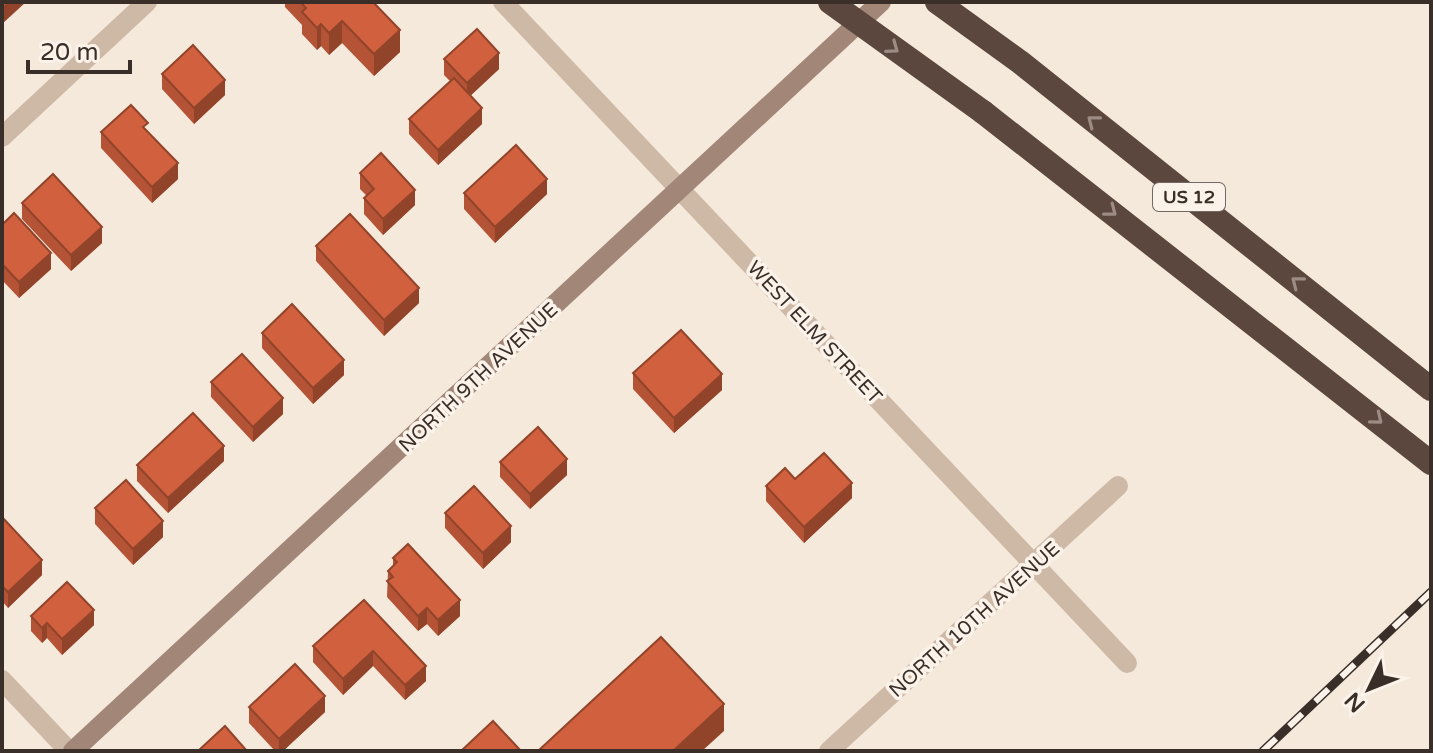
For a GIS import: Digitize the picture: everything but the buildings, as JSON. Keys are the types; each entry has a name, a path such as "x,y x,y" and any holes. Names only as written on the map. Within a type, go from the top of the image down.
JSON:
{"highway":[{"name":"US 12","path":"830,2 983,112 1431,463"},
{"name":"US 12","path":"937,2 1020,62 1431,389"}],"street":[{"path":"2,137 147,2"},
{"name":"WEST ELM STREET","path":"503,2 1127,663"},
{"name":"NORTH 9TH AVENUE","path":"71,751 881,2"},
{"name":"NORTH 10TH AVENUE","path":"829,751 1118,486"},
{"path":"2,680 71,751"}],"railway":[{"path":"1263,751 1431,592"}]}
